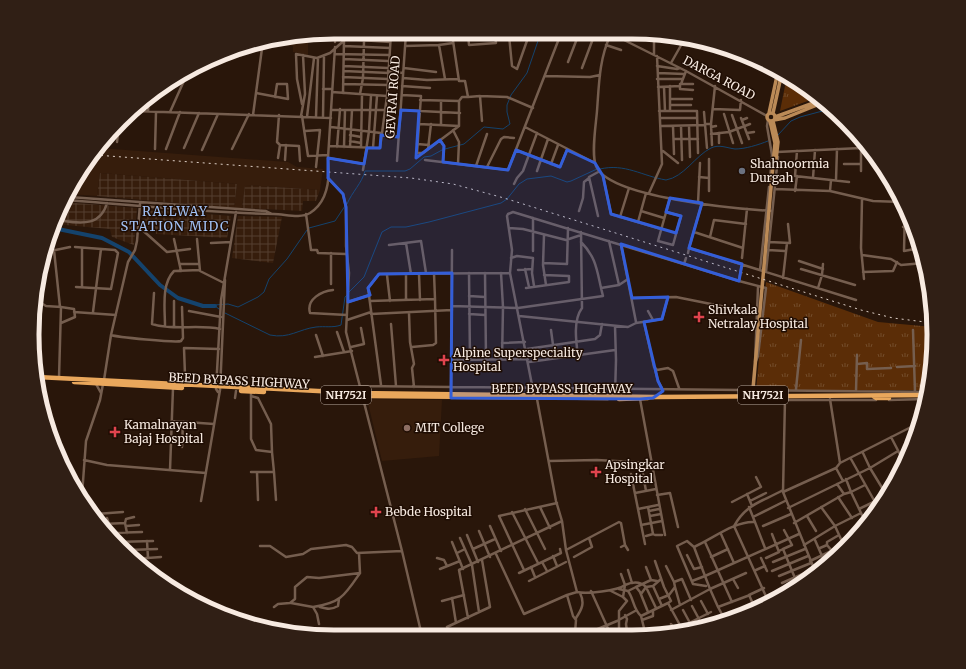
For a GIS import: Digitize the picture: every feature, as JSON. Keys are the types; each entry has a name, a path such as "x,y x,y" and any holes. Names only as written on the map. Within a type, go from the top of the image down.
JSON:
{"highway":[{"name":"BEED BYPASS HIGHWAY","path":"43,377 174,388 362,395"},
{"name":"BEED BYPASS HIGHWAY","path":"43,380 96,384 104,382 218,389 252,394 640,399 658,397"},
{"name":"BEED BYPASS HIGHWAY","path":"535,397 615,395 658,397 870,396 876,394 920,396"}],"main road":[{"path":"752,400 772,185 775,144 771,126 771,118 777,78"},
{"path":"772,185 778,142 771,118 780,80"},
{"path":"771,118 814,103"},
{"path":"771,118 785,118 817,105"}],"street":[{"path":"329,146 380,148 387,96 390,39"},
{"name":"GEVRAI ROAD","path":"396,162 406,39"},
{"path":"453,39 458,79"},
{"path":"468,39 469,46 496,43 496,39"},
{"path":"509,39 512,66 517,69 528,39"},
{"path":"425,160 508,170 559,39"},
{"path":"568,62 577,39"},
{"path":"582,68 593,39"},
{"path":"596,165 596,123 601,62 609,39"},
{"name":"DARGA ROAD","path":"622,39 672,63 771,118"},
{"path":"342,93 344,40"},
{"path":"302,104 297,79 296,54 318,58 330,53 344,40 390,42"},
{"path":"654,40 654,54"},
{"path":"361,147 362,110 360,85 363,78 362,60 364,41"},
{"path":"406,46 453,43"},
{"path":"672,63 682,44"},
{"path":"439,45 445,79"},
{"path":"606,45 621,50"},
{"path":"344,46 390,48"},
{"path":"73,197 300,216 310,213 321,201 328,188 328,157 332,118 335,47"},
{"path":"253,115 262,48"},
{"path":"334,54 389,55"},
{"path":"303,55 305,94 301,116 305,131 308,156 318,154 364,164"},
{"path":"323,117 324,56"},
{"path":"638,222 648,193 662,164 663,151 658,87 658,56"},
{"path":"308,117 314,70 314,58"},
{"path":"316,117 318,58"},
{"path":"344,59 388,61"},
{"path":"344,66 362,66 403,73"},
{"path":"657,66 677,69 680,68"},
{"path":"404,68 436,72"},
{"path":"344,71 388,71"},
{"path":"686,71 680,89 693,90"},
{"path":"658,73 684,74"},
{"path":"545,76 590,77 600,75"},
{"path":"343,77 388,79"},
{"path":"403,78 458,79 459,81 466,81 468,97"},
{"path":"658,79 683,79"},
{"path":"170,112 184,81"},
{"path":"256,93 288,99 286,84 276,84 275,96"},
{"path":"343,84 388,85"},
{"path":"658,87 693,84"},
{"path":"402,86 430,88"},
{"path":"664,86 665,111"},
{"path":"670,86 670,111"},
{"path":"712,145 711,125 715,86"},
{"path":"324,89 342,93 387,96"},
{"path":"402,95 421,96 417,153 423,153 459,126"},
{"path":"363,170 369,131 371,96"},
{"path":"373,148 377,96"},
{"path":"480,96 482,122"},
{"path":"420,100 459,101 462,97 507,97 533,108"},
{"path":"670,99 692,99"},
{"path":"713,109 740,110 741,100"},
{"path":"441,101 441,125"},
{"path":"459,101 459,126"},
{"path":"670,105 691,105"},
{"path":"148,106 148,111"},
{"path":"337,146 340,109"},
{"path":"332,110 384,110"},
{"path":"344,147 346,128 345,110"},
{"path":"350,147 352,110"},
{"path":"400,110 460,113"},
{"path":"660,111 697,110 698,153"},
{"path":"141,111 332,118"},
{"path":"154,149 156,112"},
{"path":"166,149 180,112"},
{"path":"704,112 706,148"},
{"path":"184,148 199,113"},
{"path":"202,150 218,114"},
{"path":"232,149 249,114"},
{"path":"724,114 733,143"},
{"path":"278,158 280,145 277,142 279,115"},
{"path":"732,115 742,143"},
{"path":"660,118 697,118"},
{"path":"747,118 741,119 749,139"},
{"path":"760,270 772,155 770,136 767,126 771,118"},
{"path":"418,124 459,126"},
{"path":"428,149 431,124"},
{"path":"661,126 697,126 705,124 716,126"},
{"path":"711,134 729,132 750,124"},
{"path":"673,126 674,154"},
{"path":"681,126 682,160"},
{"path":"689,126 690,157"},
{"path":"331,127 369,131 398,137"},
{"path":"525,127 596,165 603,176 611,214 661,229"},
{"path":"305,131 320,130 316,167"},
{"path":"453,130 459,142 458,164"},
{"path":"747,133 754,132"},
{"path":"514,184 522,173 537,133"},
{"path":"719,133 719,143"},
{"path":"117,142 118,134"},
{"path":"476,166 488,134"},
{"path":"350,135 361,137"},
{"path":"487,167 501,139 504,137 514,138"},
{"path":"537,171 548,139"},
{"path":"674,139 698,139"},
{"path":"440,140 444,150 443,162"},
{"path":"350,141 361,143"},
{"path":"417,144 429,145"},
{"path":"280,145 299,146 300,161"},
{"path":"285,160 286,145"},
{"path":"550,164 558,145"},
{"path":"766,272 777,155 797,151 860,148"},
{"path":"836,180 837,149"},
{"path":"861,149 862,171"},
{"path":"516,150 560,167 567,150"},
{"path":"813,178 816,150"},
{"path":"663,151 678,163"},
{"path":"795,191 797,176 795,176 797,151"},
{"path":"709,191 710,160"},
{"path":"698,203 700,163"},
{"path":"844,164 861,164"},
{"path":"579,211 583,198 584,182 600,171"},
{"path":"603,176 629,188 670,198 698,203 772,211"},
{"path":"797,176 849,182"},
{"path":"699,177 709,178"},
{"path":"328,178 343,194 346,207 346,254 349,273 346,332 402,550 421,630"},
{"path":"589,178 598,216"},
{"path":"830,191 831,180"},
{"path":"620,217 629,188"},
{"path":"775,189 795,191 830,191 873,201 896,202"},
{"path":"666,212 681,216 673,245 658,241 664,218 670,198"},
{"path":"862,199 862,255 864,279"},
{"path":"71,200 140,204"},
{"path":"64,221 78,223 94,221 99,217 107,203"},
{"path":"688,253 702,203"},
{"path":"83,488 86,441 102,394 111,334 128,262 135,250 140,204"},
{"path":"742,258 748,209"},
{"path":"201,501 214,424 218,389 222,315 221,300 237,211"},
{"path":"641,211 664,218"},
{"path":"575,630 576,618 582,608 584,600 579,592 566,550 562,521 556,503 550,461 533,388 529,361 510,273 512,250 508,214 513,212 568,228 581,234 621,244 758,287 766,288 758,356 755,362"},
{"path":"306,214 309,226 310,250 317,250 318,253 346,254"},
{"path":"533,218 533,251"},
{"path":"904,219 904,251 914,250"},
{"path":"710,237 714,220 746,224"},
{"path":"784,278 785,251 787,243 790,243 788,224"},
{"path":"138,227 167,252 190,249"},
{"path":"509,228 566,240 581,234"},
{"path":"543,263 567,264 566,240 568,228"},
{"path":"694,232 743,248"},
{"path":"578,356 576,342 577,322 578,314 582,308 581,234"},
{"path":"544,235 543,263 546,285"},
{"path":"197,238 199,270"},
{"path":"174,240 181,271"},
{"path":"389,245 422,241 426,273"},
{"path":"609,241 619,285"},
{"path":"211,243 231,242"},
{"path":"452,306 518,308 603,296 594,260 590,251 580,242"},
{"path":"769,242 787,243"},
{"path":"406,243 411,274"},
{"path":"621,244 636,323"},
{"path":"75,247 115,250 118,253 111,289 82,286 76,287"},
{"path":"59,378 61,323 53,250 70,248"},
{"path":"82,248 82,286"},
{"path":"689,248 856,300"},
{"path":"93,312 101,249"},
{"path":"451,396 452,250"},
{"path":"768,250 785,251"},
{"path":"331,253 331,284"},
{"path":"862,255 891,259 902,265 918,264"},
{"path":"511,258 517,256 533,258 532,269 534,286"},
{"path":"684,264 686,258"},
{"path":"799,261 822,269"},
{"path":"863,272 893,271 897,262"},
{"path":"180,264 198,264"},
{"path":"739,281 742,264"},
{"path":"818,288 822,275 823,264"},
{"path":"525,269 527,287 569,282 568,276 544,275"},
{"path":"518,270 532,269"},
{"path":"800,269 855,285"},
{"path":"166,326 167,284 174,271 199,270 206,275 225,282"},
{"path":"411,347 435,345 434,273"},
{"path":"469,273 470,360"},
{"path":"500,273 503,307 502,359"},
{"path":"381,385 368,288 379,274 510,273"},
{"path":"406,274 406,300"},
{"path":"419,274 420,300"},
{"path":"485,274 486,360"},
{"path":"387,275 390,301"},
{"path":"601,288 619,285 628,279"},
{"path":"218,389 220,329 225,301 225,282"},
{"path":"755,362 753,359 758,287"},
{"path":"333,290 321,292 315,297 309,310 313,314 346,315"},
{"path":"154,293 152,324 166,326 204,326 220,329"},
{"path":"348,301 370,295"},
{"path":"469,296 485,297"},
{"path":"519,316 628,327 636,323 662,319 668,297"},
{"path":"632,298 676,297 756,313"},
{"path":"370,301 435,299"},
{"path":"174,301 174,326"},
{"path":"41,303 43,305 74,309 75,317 61,323"},
{"path":"111,334 118,337 178,342 184,338 182,326 182,307"},
{"path":"346,320 371,313 410,313 452,310"},
{"path":"189,311 222,315"},
{"path":"648,311 653,320"},
{"path":"74,312 93,312 116,315"},
{"path":"410,313 411,347 414,364 412,368 414,387"},
{"path":"469,314 485,315"},
{"path":"644,322 658,381 662,388"},
{"path":"391,324 396,386"},
{"path":"526,349 595,339 600,335 602,324"},
{"path":"615,326 615,395"},
{"path":"351,347 364,344 361,328"},
{"path":"551,330 553,345"},
{"path":"913,330 915,392"},
{"path":"337,332 344,352"},
{"path":"316,335 324,356"},
{"path":"796,389 801,340"},
{"path":"502,343 525,342"},
{"path":"184,375 184,348 219,349"},
{"path":"451,360 502,359 529,361 578,356 615,350"},
{"path":"315,357 352,351"},
{"path":"856,391 857,355"},
{"path":"857,364 867,363 867,369 891,368"},
{"path":"897,367 915,366"},
{"path":"655,368 668,368 673,371 679,388"},
{"path":"96,384 102,394"},
{"path":"360,386 679,388 752,390 796,389 856,391 870,396"},
{"path":"170,470 174,388"},
{"path":"235,398 236,391"},
{"path":"752,400 830,399 915,392 921,394"},
{"path":"252,394 252,439 254,448 272,452"},
{"path":"252,394 258,398 271,424 276,500"},
{"path":"640,399 664,535 653,534 646,536"},
{"path":"785,399 783,491 785,501 813,568"},
{"path":"830,399 840,463"},
{"path":"172,421 214,424"},
{"path":"182,447 183,422"},
{"path":"734,526 741,513 750,506 836,468 840,463 851,459 912,426"},
{"path":"891,437 901,456"},
{"path":"788,508 870,468 898,451"},
{"path":"862,453 882,490"},
{"path":"851,459 875,502"},
{"path":"84,460 107,465 206,473"},
{"path":"550,461 597,460 651,463"},
{"path":"836,468 864,516"},
{"path":"251,472 274,472"},
{"path":"257,472 258,500"},
{"path":"631,474 645,544"},
{"path":"644,474 646,491"},
{"path":"732,502 761,487 756,478"},
{"path":"837,484 844,494"},
{"path":"794,523 838,497 865,485"},
{"path":"635,493 656,489"},
{"path":"657,495 670,493 678,526"},
{"path":"750,501 766,493"},
{"path":"747,494 750,501 754,522 765,548"},
{"path":"838,497 852,518"},
{"path":"753,517 785,501"},
{"path":"860,509 875,502"},
{"path":"524,570 499,516 556,503"},
{"path":"638,509 658,505"},
{"path":"540,506 550,528"},
{"path":"648,507 653,534"},
{"path":"821,507 835,526 842,541"},
{"path":"525,509 545,549"},
{"path":"649,511 659,510"},
{"path":"100,514 124,512"},
{"path":"512,512 538,563"},
{"path":"773,562 805,547 835,526 861,513"},
{"path":"650,516 660,514"},
{"path":"763,526 791,514"},
{"path":"807,516 816,531"},
{"path":"108,518 109,524 139,525"},
{"path":"127,533 126,518 134,518"},
{"path":"468,618 460,570 538,534 562,521"},
{"path":"642,525 662,521"},
{"path":"566,550 619,522 621,523 625,544 628,550"},
{"path":"694,547 734,526 744,522 754,522"},
{"path":"490,526 501,551"},
{"path":"734,526 756,570 767,597"},
{"path":"766,558 779,550 792,545 784,530"},
{"path":"479,531 490,557"},
{"path":"116,533 142,532"},
{"path":"721,534 734,563"},
{"path":"772,534 779,550"},
{"path":"692,581 799,534"},
{"path":"820,548 827,545 827,542 839,535"},
{"path":"468,536 478,562"},
{"path":"460,538 472,565 479,612"},
{"path":"473,549 496,538"},
{"path":"574,557 592,547 589,538"},
{"path":"815,540 820,548 824,559"},
{"path":"147,541 148,558"},
{"path":"128,542 153,541"},
{"path":"706,586 694,585 677,546 687,541 694,547 710,589 722,615"},
{"path":"452,542 463,569"},
{"path":"705,542 733,602"},
{"path":"621,547 625,544"},
{"path":"260,546 270,546 286,557 303,554 311,549 346,545 359,553 402,550"},
{"path":"779,576 832,551 827,545"},
{"path":"133,550 157,549"},
{"path":"519,573 562,552 560,549"},
{"path":"711,557 728,549"},
{"path":"783,549 795,578"},
{"path":"457,553 465,550"},
{"path":"320,607 347,594 360,573 359,553"},
{"path":"496,554 524,614 567,595 579,592 610,591 619,589 632,582 641,583 646,587 656,608"},
{"path":"553,556 557,566"},
{"path":"687,556 694,569 699,569 702,567"},
{"path":"772,571 808,556"},
{"path":"142,558 161,557"},
{"path":"437,558 444,560 447,566"},
{"path":"761,558 767,571"},
{"path":"447,627 490,607 482,560"},
{"path":"440,569 460,561"},
{"path":"655,561 668,595 671,610 680,625"},
{"path":"542,562 547,572"},
{"path":"529,581 566,562"},
{"path":"666,566 674,582 680,605"},
{"path":"756,570 765,566"},
{"path":"531,567 535,577"},
{"path":"646,568 651,580"},
{"path":"628,570 632,582"},
{"path":"290,604 295,599 295,587 307,577 319,578 360,573"},
{"path":"671,610 705,591 746,573"},
{"path":"621,574 626,591 623,597"},
{"path":"782,583 804,574"},
{"path":"626,591 641,583 661,579"},
{"path":"674,582 682,579 691,600"},
{"path":"733,579 738,588"},
{"path":"641,594 646,587 653,586 657,580"},
{"path":"705,591 708,583"},
{"path":"653,586 662,606"},
{"path":"636,587 641,594 648,612"},
{"path":"659,599 668,595 675,587"},
{"path":"718,607 764,588"},
{"path":"619,589 626,591 633,598 635,611 641,616 644,629"},
{"path":"591,591 609,630"},
{"path":"610,591 623,597 627,601 619,611 619,630"},
{"path":"442,601 464,595"},
{"path":"567,595 576,618"},
{"path":"750,595 753,604"},
{"path":"452,598 456,623"},
{"path":"641,616 677,598"},
{"path":"274,607 278,604 294,603 327,609 338,606 339,599"},
{"path":"701,601 708,614"},
{"path":"692,606 700,619"},
{"path":"313,607 317,614 319,624"},
{"path":"642,620 653,616 653,610"},
{"path":"683,610 690,623"},
{"path":"595,630 635,611"},
{"path":"687,624 711,612"},
{"path":"625,615 627,619 627,630"}],"highlighted area":[{"path":"401,110 419,111 416,158 440,140 444,146 443,162 508,170 516,150 560,167 567,150 595,163 603,176 611,214 676,233 681,216 666,212 670,198 702,203 689,248 742,264 739,281 621,244 632,298 668,297 662,319 644,322 658,381 663,391 653,398 640,399 451,398 452,273 379,274 368,288 370,295 348,302 346,207 343,194 328,178 328,158 364,164 367,148 380,148 381,135 398,137"}],"shaded area":[{"path":"308,41 308,55 293,52 293,46 275,45"},
{"path":"105,148 288,162 297,167 323,169 320,190 245,185 242,208 234,208 237,184 100,173 97,196 75,194 89,170"},
{"path":"100,173 237,184 234,208 97,196"},
{"path":"245,185 320,190 316,201 303,201 302,211 242,208"},
{"path":"70,202 137,208 134,245 112,237 110,229 60,225"},
{"path":"143,209 231,216 227,238 156,234 155,227 142,226"},
{"path":"238,216 282,217 273,263 232,258"},
{"name":"MIT College","path":"367,399 442,400 439,456 382,461"}],"green space":[{"path":"786,83 811,100 780,111"},
{"path":"766,282 878,322 927,326 926,354 921,390 756,391"}],"waterway":[{"path":"445,149 464,144 484,127 503,129 510,124 507,105 511,95 527,73 539,39"},
{"path":"778,135 791,121 824,111"},
{"path":"600,169 626,169 666,180 684,171 711,148 720,146 739,149 768,141"},
{"path":"347,204 362,180 365,171 405,171 410,169 424,157 431,156 442,150"},
{"path":"349,292 364,277 382,232 391,227 406,227 429,222 501,203 507,199 519,184 527,179 551,176 567,182 597,169"},
{"path":"309,228 335,221 345,206"},
{"path":"58,229 102,238 129,252 160,285 178,298 203,306 215,306"},
{"path":"215,305 228,304 238,307 258,297 264,292 269,279 287,259 307,230"},
{"path":"225,313 270,335 283,336 310,328 341,325 345,297 347,295"},
{"path":"215,306 219,309"}],"railway":[{"path":"100,155 411,178 453,184 504,198 861,310 893,318 926,322"}],"place":[{"name":"Shahnoormia Durgah","path":"742,171"},
{"name":"Shivkala Netralay Hospital","path":"699,317"},
{"name":"Alpine Superspeciality Hospital","path":"444,360"},
{"name":"MIT College","path":"407,428"},
{"name":"Kamalnayan Bajaj Hospital","path":"115,432"},
{"name":"Apsingkar Hospital","path":"596,472"},
{"name":"Bebde Hospital","path":"376,512"}],"district":[{"name":"RAILWAY STATION MIDC","path":"175,218"}]}
